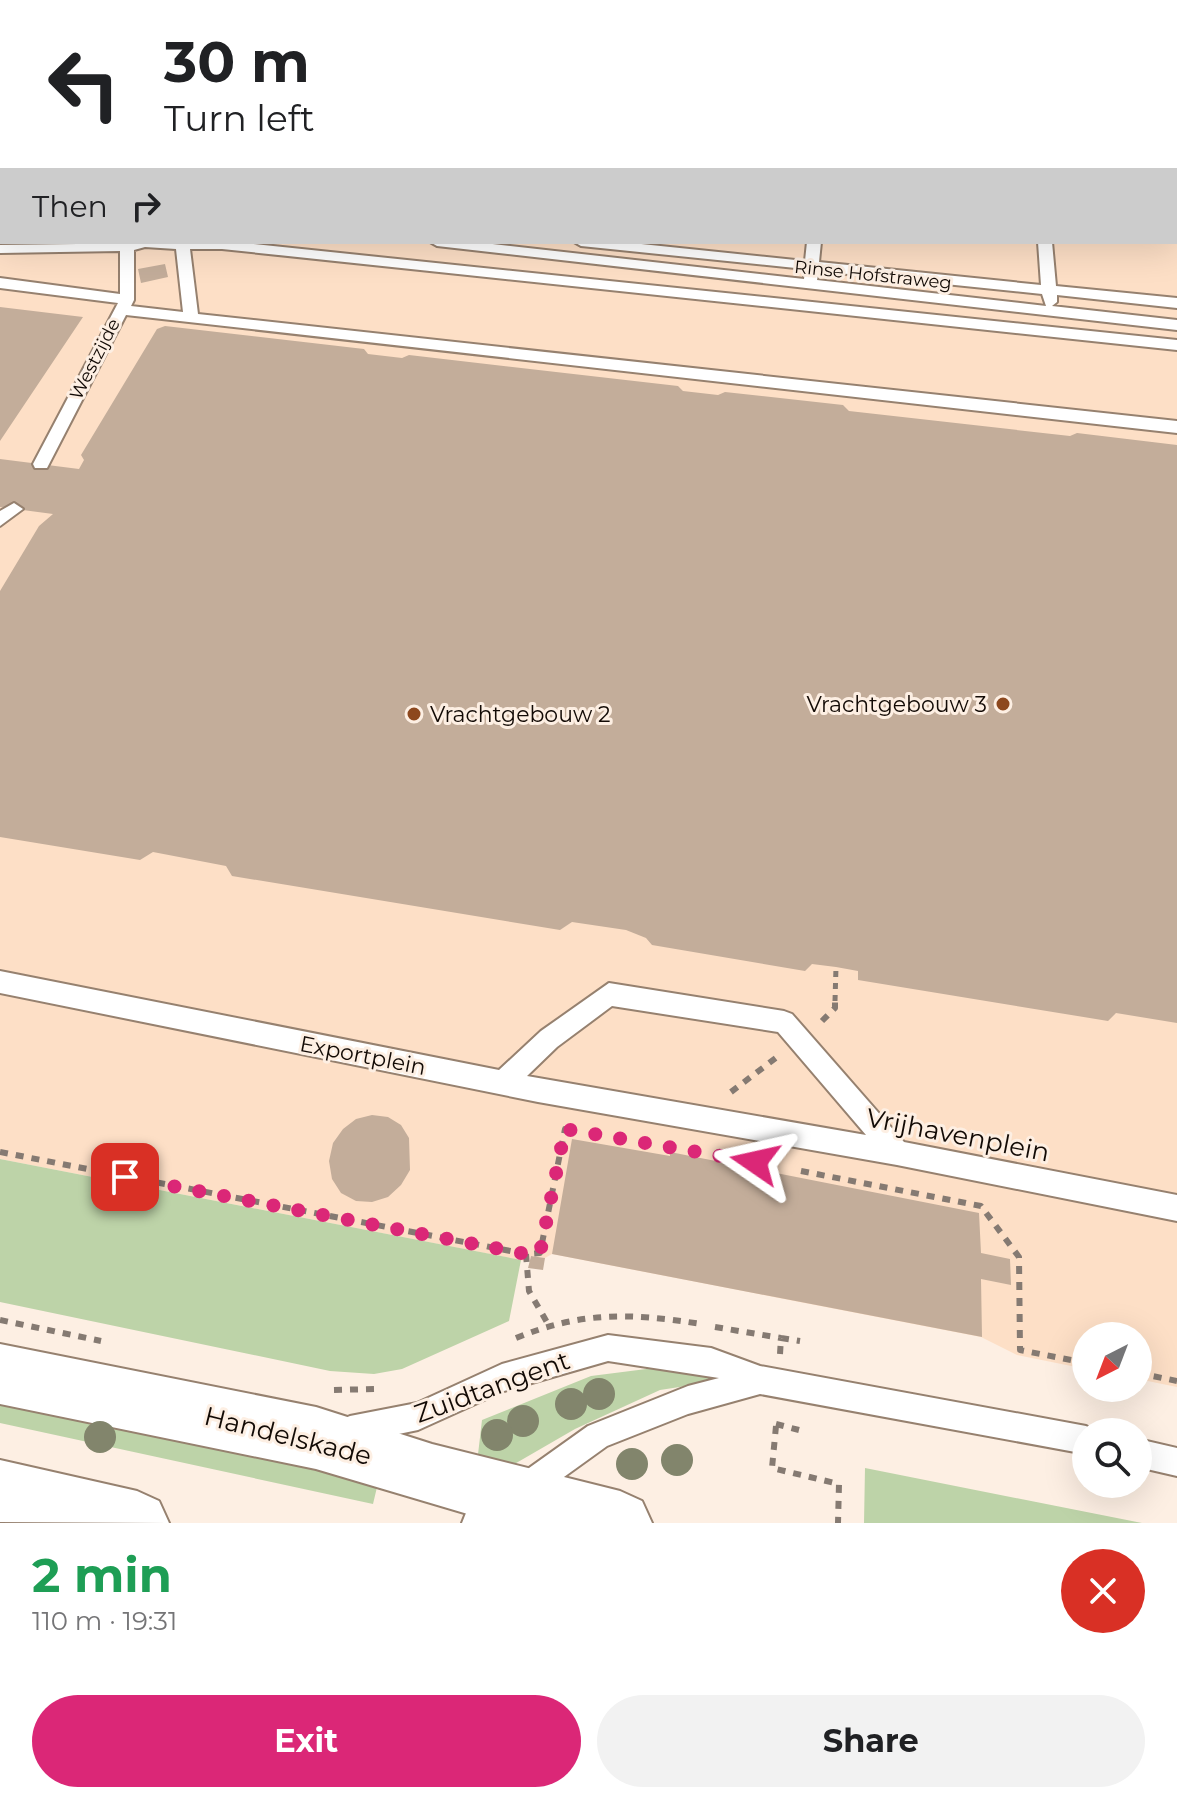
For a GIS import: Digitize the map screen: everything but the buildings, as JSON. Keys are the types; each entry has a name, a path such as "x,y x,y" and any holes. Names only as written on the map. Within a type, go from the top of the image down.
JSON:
{"street":[{"name":"Handelskade","path":"0,1374 319,1413 494,1509 620,1523"},
{"path":"0,1491 137,1523"}],"lane":[{"path":"20,251 46,244"},
{"path":"0,249 20,251 142,244 237,246 1177,345"},
{"name":"Westzijde","path":"41,464 124,305 142,244"},
{"name":"Rinse Hofstraweg","path":"453,244 1177,325"},
{"path":"566,258 571,244"},
{"name":"Rinse Hofstraweg","path":"600,244 1177,303"},
{"path":"757,280 762,244"},
{"path":"811,286 814,244"},
{"path":"1045,244 1050,312"},
{"path":"183,245 191,317"},
{"path":"0,283 191,317 1177,427"},
{"name":"Exportplein","path":"0,982 503,1083 727,1123"},
{"path":"503,1083 549,1039 609,994 784,1022 897,1153"},
{"name":"Vrijhavenplein","path":"727,1123 1177,1208"},
{"name":"Zuidtangent","path":"319,1413 418,1416 502,1378 608,1348 711,1361 760,1380 1072,1437"},
{"name":"Zuidtangent","path":"494,1509 598,1436 688,1400 760,1380"},
{"path":"1152,1456 1177,1462"}],"path":[{"path":"0,1152 526,1258 540,1253 565,1129 580,1132"},
{"path":"787,1168 981,1206 1019,1257 1020,1350 1072,1360"},
{"path":"526,1258 523,1278 529,1296 548,1324"},
{"path":"508,1342 548,1324 586,1315 631,1312 781,1338"},
{"path":"0,1320 107,1343"},
{"path":"1152,1376 1177,1381"},
{"path":"319,1413 337,1391 390,1386"},
{"path":"776,1426 772,1468 839,1484 838,1523"}],"shaded area":[{"path":"0,244 1177,244 1177,1387 1152,1382 1152,1322 1072,1322 1072,1366 1017,1355 981,1337 552,1254 545,1258 531,1256 529,1261 0,1159"}],"green space":[{"path":"0,1159 521,1260 509,1321 402,1369 374,1374 330,1371 0,1302"},
{"path":"662,1367 725,1380 660,1390 575,1429 504,1470 477,1463 482,1420 591,1376"},
{"path":"0,1402 378,1483 373,1504 0,1423"},
{"path":"865,1468 1142,1523 864,1523"}],"place":[{"name":"Vrachtgebouw 3","path":"1003,704"},
{"name":"Vrachtgebouw 2","path":"414,714"}],"route":[{"path":"125,1177 526,1254 540,1253 565,1129 755,1162"}]}
